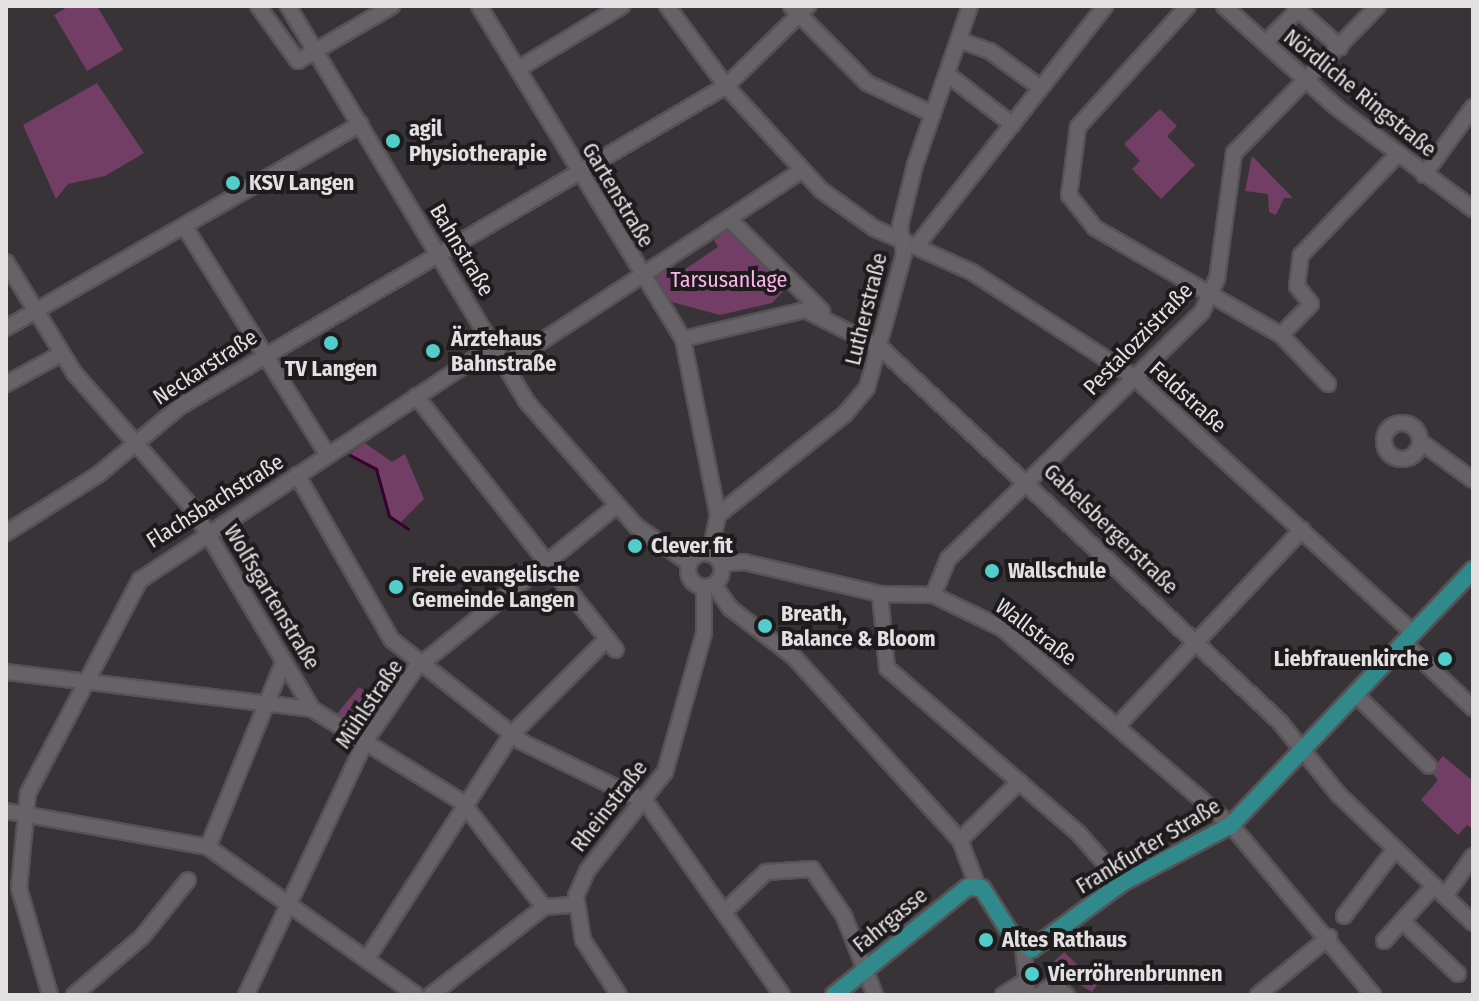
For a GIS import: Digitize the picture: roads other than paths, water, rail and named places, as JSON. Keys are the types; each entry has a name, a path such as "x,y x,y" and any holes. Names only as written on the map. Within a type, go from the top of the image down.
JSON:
{"main road":[{"name":"Frankfurter Straße","path":"1022,946 1035,947 1122,883 1231,825 1473,570"},
{"path":"977,885 1022,946"},
{"name":"Fahrgasse","path":"834,995 977,885"}],"street":[{"path":"258,6 298,61 392,6"},
{"name":"Bahnstraße","path":"288,6 439,252 504,366 552,436 616,506 689,563"},
{"name":"Gartenstraße","path":"479,6 643,280 683,339 718,515 715,559"},
{"path":"518,69 622,6"},
{"name":"Feldstraße","path":"667,6 726,86 801,171 862,220 918,244 1135,378 1302,530 1473,708"},
{"name":"Lutherstraße","path":"718,515 855,406 881,348 902,239 933,114 970,6"},
{"path":"918,244 1105,6"},
{"path":"1188,6 1085,116 1069,151 1067,181 1084,220 1281,335 1328,384"},
{"name":"Nördliche Ringstraße","path":"1224,6 1306,81 1397,155 1473,209"},
{"name":"Pestalozzistraße","path":"933,595 948,559 1135,378 1212,297 1234,153 1378,6"},
{"path":"1272,36 1296,8 1340,47"},
{"path":"800,10 867,83 933,114"},
{"name":"Neckarstraße","path":"6,533 137,443 173,411 263,355 726,86 800,10"},
{"path":"959,40 990,51 1034,83"},
{"path":"947,74 1013,125"},
{"path":"1424,175 1473,107"},
{"path":"6,328 186,229 361,124"},
{"path":"1281,335 1311,304 1297,286 1301,255 1397,155"},
{"path":"504,366 732,222 801,171"},
{"path":"732,222 795,288 829,317"},
{"path":"186,229 328,455"},
{"name":"Wolfsgartenstraße","path":"6,262 61,354 208,532 312,709 466,805 544,907"},
{"path":"772,314 795,288"},
{"path":"683,339 772,314 805,310 829,317"},
{"name":"Gabelsbergerstraße","path":"829,317 881,348 1027,480 1305,747 1334,789 1473,923"},
{"name":"Flachsbachstraße","path":"50,995 22,908 24,813 31,781 82,681 146,573 493,346"},
{"path":"6,384 61,354"},
{"path":"368,957 511,735 611,645 416,396"},
{"path":"1425,445 1473,480"},
{"path":"297,475 389,636 511,735 646,802 782,995"},
{"name":"Mühlstraße","path":"246,995 366,740 422,664 616,506"},
{"path":"1117,726 1302,530"},
{"path":"715,559 689,563 690,579 709,586 730,608 796,659 960,840 977,885"},
{"name":"Wallstraße","path":"715,559 744,562 880,594 933,595 1002,628 1231,825 1329,937 1366,992"},
{"name":"Rheinstraße","path":"575,905 583,877 646,802 665,772 698,660 715,559"},
{"path":"880,594 887,668 1019,782 1122,883"},
{"path":"208,847 284,661"},
{"path":"6,672 312,709"},
{"path":"1355,694 1429,766"},
{"path":"960,840 1019,782"},
{"path":"6,811 208,847 368,957 416,995"},
{"path":"1344,916 1395,849"},
{"path":"1384,941 1402,921 1440,891 1473,856"},
{"path":"725,911 761,874 806,866 844,916 875,995"},
{"path":"74,995 142,937 188,880"},
{"path":"431,995 544,907 575,905 583,940 619,995"},
{"path":"1402,921 1458,974"},
{"path":"1258,995 1329,937"},
{"path":"1003,995 1026,988 1022,946"},
{"path":"1039,995 1053,985 1067,995"}],"waterway":[{"path":"350,455 376,469 389,516 408,529"}],"place":[{"name":"agil Physiotherapie","path":"393,141"},
{"name":"KSV Langen","path":"233,183"},
{"name":"TV Langen","path":"331,343"},
{"name":"Ärztehaus Bahnstraße","path":"433,351"},
{"name":"Clever fit","path":"635,546"},
{"name":"Wallschule","path":"992,571"},
{"name":"Freie evangelische Gemeinde Langen","path":"396,587"},
{"name":"Breath, Balance & Bloom","path":"765,626"},
{"name":"Liebfrauenkirche","path":"1445,659"},
{"name":"Altes Rathaus","path":"986,940"},
{"name":"Vierröhrenbrunnen","path":"1032,974"}],"park label":[{"name":"Tarsusanlage","path":"729,280"}]}
